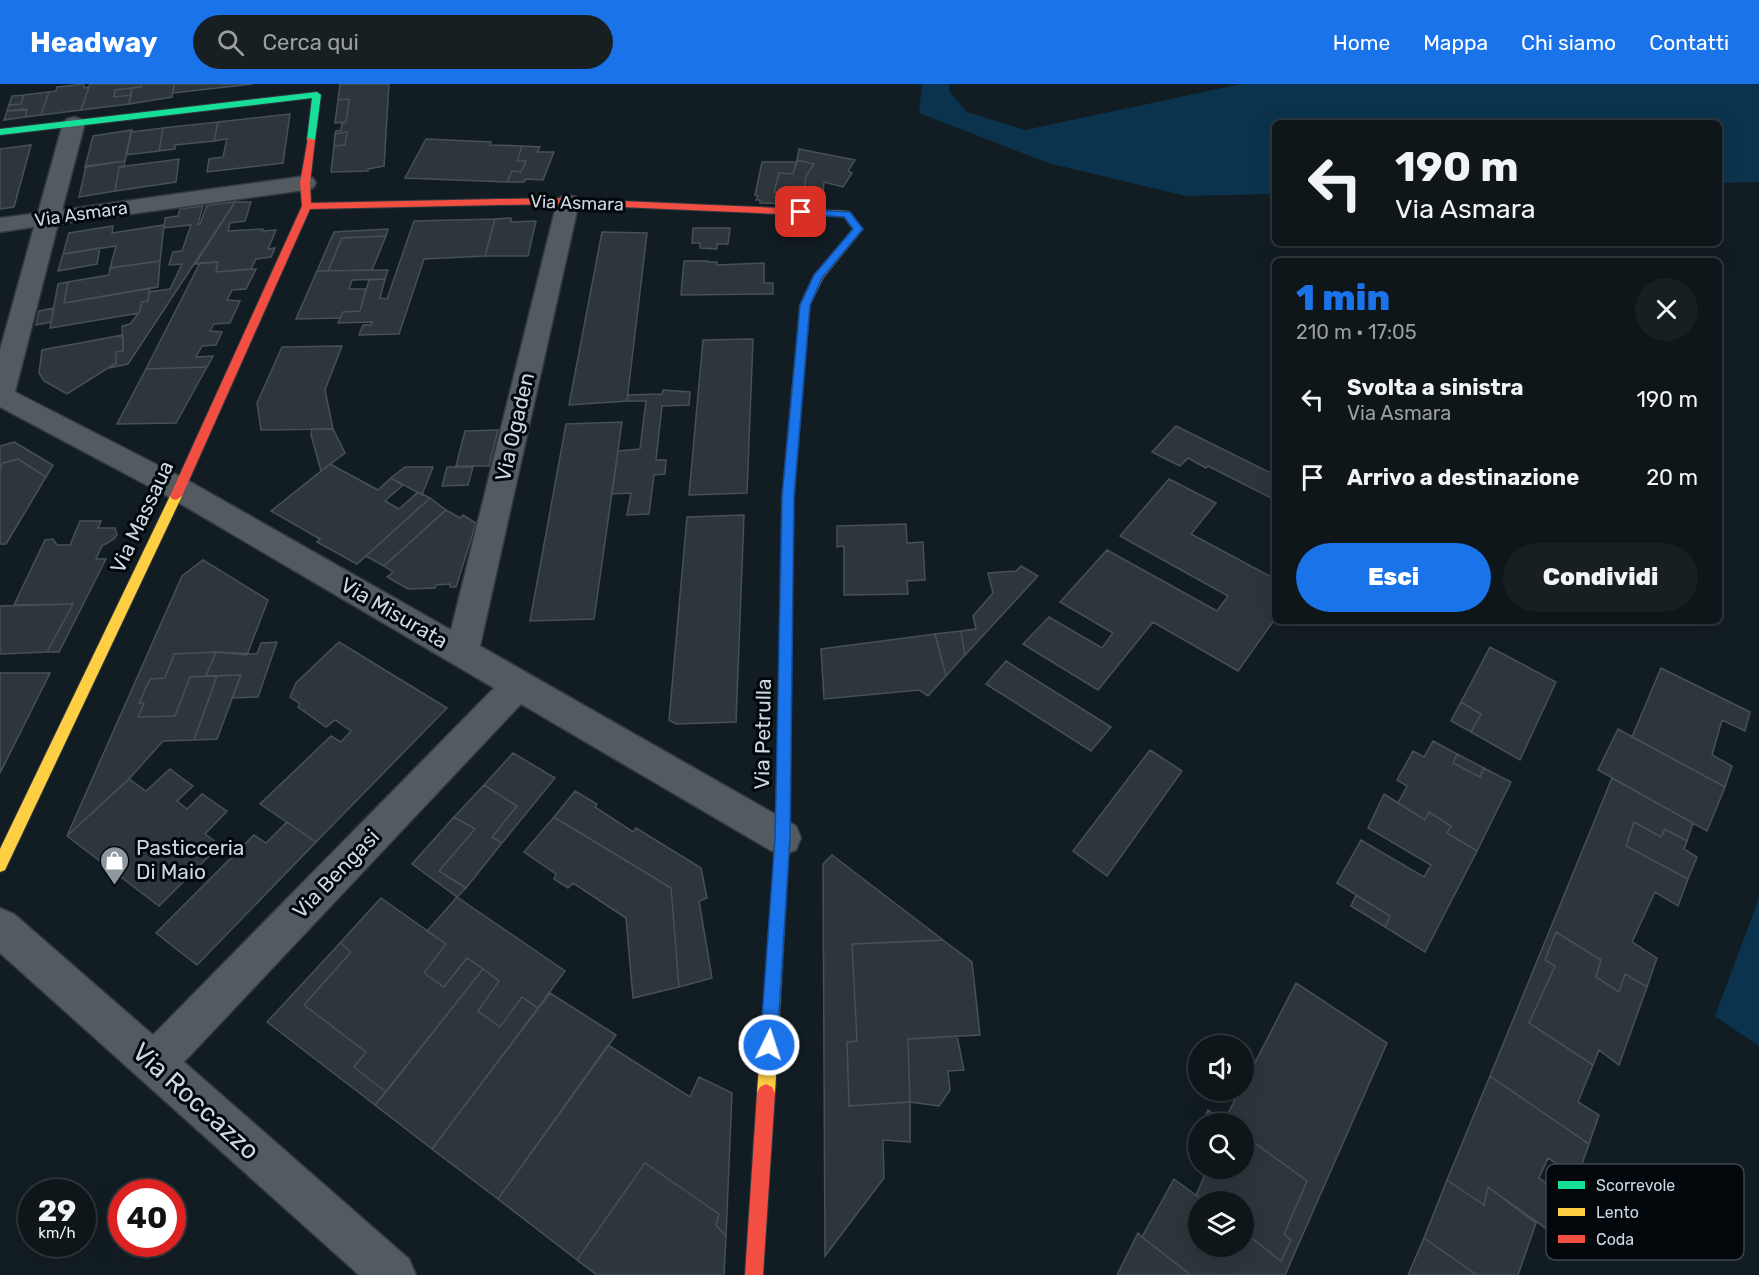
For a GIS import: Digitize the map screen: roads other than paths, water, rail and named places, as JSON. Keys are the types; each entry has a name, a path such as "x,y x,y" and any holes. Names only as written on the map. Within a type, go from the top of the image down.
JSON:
{"street":[{"name":"Via Massaua","path":"0,866 179,489 306,194 317,95 74,123"},
{"path":"0,132 74,123 1,397"},
{"name":"Via Asmara","path":"0,225 49,218 306,194 847,214"},
{"name":"Via Ogaden","path":"462,653 568,202"},
{"name":"Via Petrulla","path":"754,1275 783,838 788,497 805,305 818,277 858,229 847,214"},
{"name":"Via Misurata","path":"1,397 179,489 783,838"},
{"name":"Via Bengasi","path":"154,1064 518,685"},
{"name":"Via Roccazzo","path":"0,927 393,1275"}],"place":[{"name":"Pasticceria Di Maio","path":"115,886"}]}
